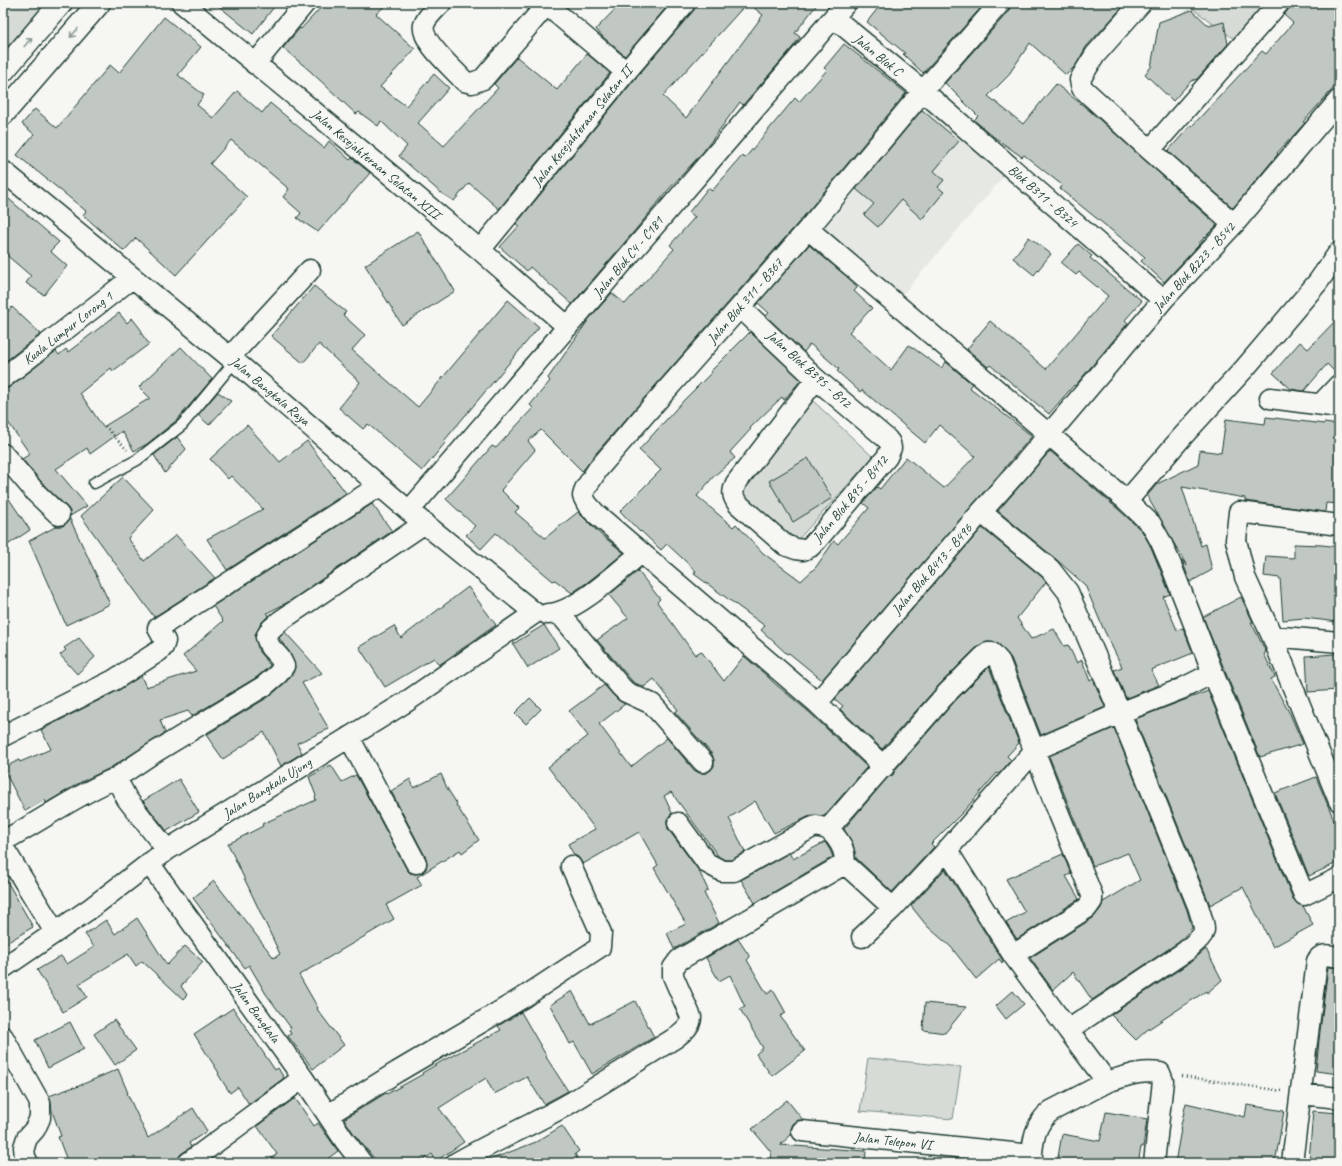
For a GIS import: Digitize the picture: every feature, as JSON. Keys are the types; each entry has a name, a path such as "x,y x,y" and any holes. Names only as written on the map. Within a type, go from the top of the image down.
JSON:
{"main road":[{"path":"3,71 61,3"},
{"path":"3,114 99,3"}],"street":[{"name":"Jalan Kesejahteraan Selatan XIII","path":"182,3 386,171 568,327"},
{"path":"255,64 305,3"},
{"path":"441,3 426,19 424,25 425,33 429,42 464,81 472,83 483,79 547,4 626,72"},
{"name":"Jalan Kesejahteraan Selatan II","path":"480,250 626,72 685,3"},
{"name":"Jalan Blok 311 - B367","path":"641,553 595,513 587,504 583,496 585,489 598,469 808,229 923,91 1000,3"},
{"path":"1141,3 1095,55 1080,80 1082,88 1234,224"},
{"path":"1150,150 1279,3"},
{"name":"Jalan Blok C","path":"840,10 923,91"},
{"name":"Jalan Blok C4 - C181","path":"116,778 152,754 264,686 278,674 284,666 280,658 270,647 266,637 271,630 280,621 417,517 568,327 840,10"},
{"name":"Blok B311 - B324","path":"923,91 1163,300"},
{"name":"Jalan Blok B223 - B542","path":"1049,435 1163,300 1234,224 1339,100"},
{"name":"Jalan Bangkala Raya","path":"3,171 232,359 380,486 535,613"},
{"path":"808,229 1146,518 1155,530 1171,565 1213,673 1304,895 1339,878"},
{"path":"1127,501 1181,438 1245,368 1318,282 1339,252"},
{"path":"232,359 310,270"},
{"name":"Kuala Lumpur Lorong 1","path":"3,378 132,278"},
{"name":"Jalan Blok B395 - B12","path":"740,307 816,379 878,430"},
{"name":"Jalan Blok B95 - B412","path":"816,379 736,483 732,491 734,498 785,545 803,550 810,547 883,462 892,448 890,443 878,430"},
{"path":"1270,398 1330,405 1339,386"},
{"name":"Jalan Blok B413 - B496","path":"817,703 1049,435"},
{"path":"3,454 37,494 59,515"},
{"path":"3,736 114,680 159,651 163,648 165,641 158,628 380,486"},
{"path":"981,512 1050,569 1068,592 1120,713 1198,906 1205,929 1199,939 1186,951 1068,1030"},
{"path":"1339,525 1239,512 1236,540 1245,577 1272,636 1339,801"},
{"path":"535,613 559,613 592,594 641,553 817,703 884,767"},
{"name":"Jalan Bangkala Ujung","path":"3,968 91,908 149,862 406,702 535,613"},
{"path":"559,613 621,687 626,692 652,704 703,762"},
{"path":"1272,636 1339,642"},
{"path":"828,829 884,767 947,693 988,653 992,653 1000,662 1057,809 1092,894 1092,901 1087,908 1013,955"},
{"path":"862,937 893,908 947,850 1035,750 1120,713 1181,689 1213,673"},
{"path":"349,737 416,863"},
{"path":"3,841 29,827 62,806 116,778 128,799 167,850"},
{"path":"456,1163 513,1132 555,1112 676,1038 688,1027 691,1021 691,1017 673,976 673,968 679,960 844,863 845,854 838,841 828,829 816,826 734,871 722,871 707,863 678,823"},
{"path":"3,847 55,932"},
{"path":"947,850 1013,955 1107,1082"},
{"name":"Jalan Bangkala","path":"149,862 362,1163"},
{"path":"844,863 893,908"},
{"path":"328,1115 397,1072 524,997 600,947 601,933 571,866"},
{"path":"1292,1163 1318,958 1323,955 1339,957"},
{"path":"3,1037 40,1103 40,1118 35,1130 27,1138 24,1148 25,1157 28,1163"},
{"path":"1032,1159 1037,1127 1043,1117 1051,1111 1107,1082 1146,1071 1160,1073 1163,1081 1154,1163"},
{"path":"188,1163 302,1078"},
{"path":"1301,1094 1339,1098"},
{"name":"Jalan Telepon VI","path":"802,1131 1032,1159"}],"lane":[{"path":"94,483 137,460 182,425 232,359"}],"path":[{"path":"105,426 137,460"},
{"path":"1160,1073 1301,1094"}],"shaded area":[{"path":"3,3 46,3 3,54"},
{"path":"203,3 221,3 213,12"},
{"path":"1185,3 1264,3 1234,39"},
{"path":"924,98 1008,171 898,300 816,229"},
{"path":"811,399 873,457 795,543 737,490"},
{"path":"868,1058 961,1067 953,1119 860,1111"}],"building":[{"path":"215,3 277,3 253,34"},
{"path":"325,3 388,3 376,14 415,49 380,87 406,106 434,74 449,88 418,123 444,146 498,88 494,84 517,57 557,90 587,54 610,73 499,209 469,183 454,201 441,193 399,156 407,146 381,121 378,126 359,112 356,114 283,48 300,28 301,29"},
{"path":"621,3 670,3 625,56 596,29"},
{"path":"696,3 747,3 663,96 686,118 763,15 748,3 818,3 795,33 800,37 792,48 743,105 740,102 703,152 669,189 572,304 530,267 527,271 500,247 519,226 516,224 635,79 694,10"},
{"path":"882,3 985,3 923,73 903,54 905,53 867,22"},
{"path":"1011,3 1126,3 1086,47 1076,65 1066,75 1030,43 1007,77 988,96 1023,124 1056,84 1090,111 1217,225 1164,282 1141,261 1145,257 1060,189 1062,185 1024,155 1022,157 994,137 974,120 978,116 945,83 1009,11"},
{"path":"1290,3 1339,3 1339,82 1303,122 1305,123 1277,153 1278,154 1233,208 1168,151 1262,51 1266,54 1293,23 1284,15 1288,10"},
{"path":"1192,10 1209,26 1224,22 1228,44 1197,79 1191,81 1173,101 1145,74 1151,67 1159,22"},
{"path":"164,17 201,47 178,75 204,95 197,105 213,118 237,91 262,113 270,103 324,148 329,141 350,160 352,158 370,173 318,232 297,218 301,213 283,197 289,189 231,140 210,164 247,197 176,275 136,238 124,251 83,215 86,211 17,155 34,134 22,124 35,109 57,128 110,65 119,73"},
{"path":"844,44 906,93 799,222 582,471 541,430 528,441 535,450 501,490 519,508 515,512 545,538 578,512 599,533 624,553 572,593 555,580 553,581 496,533 481,549 466,535 475,526 446,499 492,446 496,448 533,408 530,405 550,381 548,378 589,319 612,293 625,304 674,249 670,245 695,217 689,212 708,188 712,191 742,156 745,158 795,98 799,102 827,70 824,68"},
{"path":"922,110 959,141 934,171 944,180 938,187 944,192 922,219 901,200 878,227 864,215 874,204 856,189"},
{"path":"3,194 59,242 50,251 67,266 44,295 26,283 31,276 3,252"},
{"path":"418,231 455,291 402,325 365,265"},
{"path":"1029,237 1051,254 1034,275 1013,258"},
{"path":"1078,244 1092,256 1090,258 1142,301 1125,320 1128,323 1075,386 1074,385 1049,414 990,365 988,367 967,349 990,321 1046,369 1108,296 1079,272 1076,275 1061,263"},
{"path":"809,245 851,280 857,288 854,291 872,308 849,332 891,370 909,345 941,368 946,362 972,384 969,387 1032,436 822,680 789,653 787,654 761,630 765,626 694,574 696,571 667,544 661,550 641,531 640,532 620,511 661,470 639,450 684,400 712,372 711,371 750,332 801,380 784,400 782,397 750,428 751,429 730,452 735,458 714,476 697,496 733,527 736,524 763,553 801,581 816,567 834,541 838,544 869,508 863,503 877,487 880,489 906,457 944,488 975,456 939,425 925,443 862,390 860,392 837,371 839,369 810,344 804,352 766,316 769,313 758,303"},
{"path":"314,286 346,312 343,315 365,335 352,350 418,407 508,300 539,327 444,441 445,443 422,471 368,424 363,429 339,408 360,382 319,344 303,363 271,336"},
{"path":"12,307 41,334 3,363 3,317"},
{"path":"119,313 127,323 132,318 142,331 141,333 149,344 113,371 111,368 80,393 103,427 150,398 139,387 181,347 212,379 177,420 147,444 134,451 122,431 90,454 87,448 56,469 87,506 70,516 70,511 67,507 45,486 22,459 30,454 3,415 3,389 10,387 56,351 59,355 66,349 68,352"},
{"path":"1339,317 1339,374 1337,374 1327,364 1304,391 1291,389 1273,373 1300,342 1308,349"},
{"path":"218,392 231,401 209,425 198,415"},
{"path":"1266,417 1339,425 1339,504 1326,503 1325,512 1245,501 1245,498 1182,487 1201,546 1206,544 1212,570 1190,582 1182,560 1187,566 1147,496 1157,484 1198,464 1200,450 1221,453 1226,419 1265,424"},
{"path":"247,425 280,462 307,441 346,493 227,570 207,539 263,509 231,476 228,479 210,459"},
{"path":"177,437 186,449 165,473 154,455"},
{"path":"1050,451 1142,531 1151,547 1170,594 1163,597 1177,630 1183,628 1193,653 1151,670 1159,685 1126,698 1114,670 1122,667 1103,628 1085,585 998,511"},
{"path":"808,458 832,498 793,522 769,481"},
{"path":"123,477 154,510 128,538 144,561 176,535 215,578 154,617 81,516"},
{"path":"3,490 30,530 3,548"},
{"path":"372,504 392,531 290,601 267,613 269,615 261,623 255,636 259,652 270,666 257,677 192,716 188,711 160,720 165,733 110,768 81,782 46,803 45,800 25,811 3,768 19,760 20,762 51,749 41,730 119,690 141,676 146,687 196,671 183,656 223,621 213,606"},
{"path":"70,519 110,604 66,625 29,541 57,526 63,526"},
{"path":"982,528 1042,577 1046,582 1017,618 1031,639 1054,629 1064,646 1068,645 1077,663 1082,660 1090,681 1093,679 1105,707 1041,735 1011,658 997,643 987,642 981,644 975,649 939,685 882,749 840,709 843,706 835,699"},
{"path":"1294,544 1339,547 1339,622 1304,618 1283,620 1280,578 1264,576 1266,556 1294,558"},
{"path":"638,571 660,599 657,602 695,655 701,651 724,681 744,656 809,712 867,767 824,816 812,815 774,833 755,801 729,818 745,852 731,860 725,860 719,857 671,792 664,796 672,813 667,819 668,829 699,871 708,890 704,893 719,923 674,949 667,933 686,924 654,868 658,865 639,832 583,864 578,857 574,855 568,844 595,829 548,767 588,736 569,711 604,685 618,700 625,704 599,724 631,767 667,738 694,770 699,773 706,773 714,766 712,754 675,712 678,710 654,679 644,687 633,682 597,640 628,618 609,595"},
{"path":"468,587 496,625 439,665 434,658 385,687 359,647 394,626 401,638"},
{"path":"1241,597 1253,622 1251,622 1266,652 1264,654 1275,677 1271,679 1290,714 1303,744 1260,757 1203,617"},
{"path":"544,625 559,648 528,668 513,644"},
{"path":"285,632 322,673 302,683 329,729 297,743 302,753 281,766 264,732 223,759 206,735 270,696 287,681 293,673 295,667 290,653 279,638"},
{"path":"79,638 95,657 77,674 60,655 66,650 64,648"},
{"path":"1336,654 1338,690 1308,692 1306,656"},
{"path":"989,667 1019,743 1007,756 1011,760 931,844 934,847 892,892 856,858 853,844 844,829 888,777 893,775 895,770 955,701"},
{"path":"1208,691 1293,899 1298,904 1303,906 1313,925 1273,947 1243,887 1210,905 1135,719"},
{"path":"530,698 541,709 526,724 515,713"},
{"path":"1114,728 1187,910 1192,928 1179,942 1092,1000 1073,972 1053,990 1030,958 1093,918 1101,908 1103,902 1140,880 1128,853 1093,866 1049,756"},
{"path":"331,765 342,782 356,775 410,873 422,873 426,869 426,858 391,791 410,779 414,788 441,774 447,788 457,804 456,805 479,840 462,853 460,850 417,877 422,885 386,905 394,919 299,975 318,1008 317,1009 344,1045 313,1069 288,1036 291,1034 289,1030 291,1028 266,994 249,965 245,968 193,898 214,881 274,958 280,954 228,844 263,826 262,824 316,800 309,777"},
{"path":"1316,777 1339,832 1339,862 1309,876 1275,793"},
{"path":"179,779 199,812 167,831 143,801"},
{"path":"825,842 833,857 755,903 741,880 789,853 793,859"},
{"path":"1063,854 1071,874 1066,876 1079,899 1017,939 1006,923 1025,912 1006,879"},
{"path":"945,869 1003,961 1002,963 999,959 976,979 951,947 927,926 911,906"},
{"path":"3,874 33,927 3,945"},
{"path":"137,918 167,965 185,946 203,962 181,986 187,995 183,999 142,961 136,966 128,954 79,984 87,997 63,1012 37,970 61,956 67,964 94,947 85,934 106,920 115,934"},
{"path":"738,939 750,957 747,960 767,994 773,990 786,1013 780,1016 805,1051 772,1076 756,1054 763,1048 740,1009 745,1007 730,975 719,981 706,958"},
{"path":"1206,949 1222,980 1207,993 1206,991 1147,1030 1136,1040 1111,1015 1192,961"},
{"path":"1328,967 1339,968 1339,1074 1316,1071"},
{"path":"572,991 590,1024 635,1001 654,1037 592,1074 574,1042 570,1044 550,1005"},
{"path":"1013,991 1024,1004 1006,1019 996,1006"},
{"path":"925,1003 966,1007 945,1033 923,1030"},
{"path":"233,1008 275,1070 278,1068 284,1078 249,1104 238,1087 230,1093 194,1034"},
{"path":"521,1012 546,1057 568,1091 544,1104 527,1077 494,1094 486,1078 439,1108 464,1142 436,1161 432,1154 419,1163 378,1163 354,1134 344,1119 386,1093 387,1094 423,1074 422,1073 444,1060 501,1030 498,1026"},
{"path":"114,1020 136,1050 115,1065 94,1034"},
{"path":"70,1022 84,1049 48,1068 35,1040"},
{"path":"118,1069 127,1093 148,1138 193,1108 207,1131 189,1143 191,1147 181,1154 174,1163 68,1163 58,1137 61,1136 52,1111 49,1096 74,1088"},
{"path":"295,1098 314,1126 318,1123 338,1151 322,1163 265,1163 277,1154 257,1126"},
{"path":"787,1100 803,1120 798,1120 793,1124 791,1135 780,1145 866,1151 865,1163 770,1163 771,1152 752,1129"},
{"path":"1186,1103 1245,1117 1247,1105 1284,1111 1275,1163 1175,1163 1180,1129"},
{"path":"1313,1111 1339,1113 1339,1163 1309,1161"},
{"path":"1106,1112 1147,1119 1143,1147 1141,1147 1138,1163 1057,1163 1062,1134 1100,1141"},
{"path":"562,1126 579,1151 575,1154 580,1163 484,1163 536,1142"}]}
